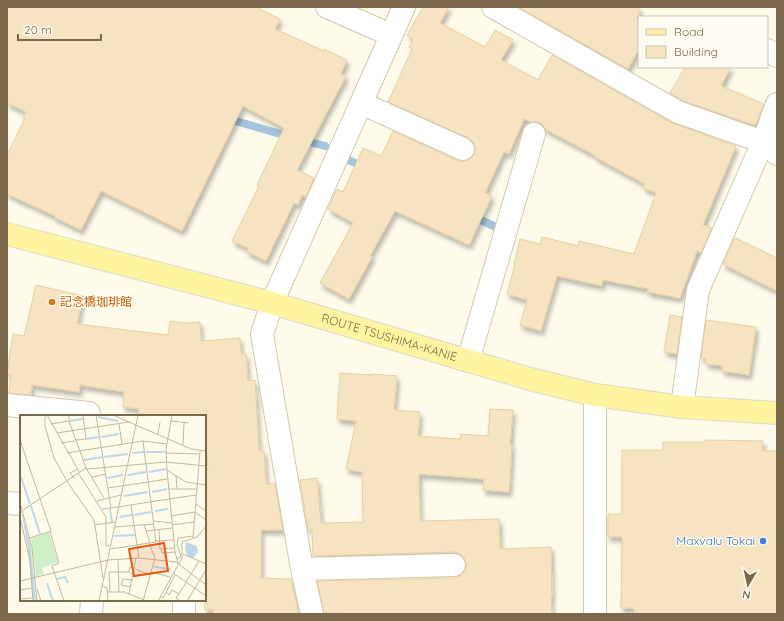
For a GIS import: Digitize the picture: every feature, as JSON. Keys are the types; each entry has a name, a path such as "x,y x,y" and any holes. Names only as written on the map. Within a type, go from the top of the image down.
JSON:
{"main road":[{"name":"ROUTE TSUSHIMA-KANIE","path":"7,234 272,303 530,380 595,395 682,407 777,414"}],"street":[{"path":"327,7 391,35"},
{"path":"312,614 302,569 262,334 272,303 404,7"},
{"path":"493,7 678,112 770,148"},
{"path":"768,51 777,56"},
{"path":"361,103 463,149"},
{"path":"682,407 698,290 770,148 777,104"},
{"path":"468,361 534,134"},
{"path":"595,395 595,614"},
{"path":"7,406 89,412 88,415"},
{"path":"7,503 20,504"},
{"path":"302,569 454,565"},
{"path":"91,614 92,601"},
{"path":"184,601 184,614"}],"building":[{"path":"7,7 256,7 280,19 275,29 347,60 341,74 346,76 297,170 314,178 306,197 302,195 298,205 294,203 266,261 246,251 248,248 232,241 259,186 257,185 284,128 243,106 182,231 101,191 81,230 54,217 55,216 7,194 7,155 25,118 23,118 26,112 7,103"},
{"path":"423,7 449,7 440,23 485,47 495,30 513,40 501,60 538,80 552,55 672,123 736,146 703,225 712,228 701,253 697,251 680,298 647,292 648,289 603,280 602,286 557,276 541,331 520,325 527,300 507,294 520,239 540,244 542,237 578,246 579,241 634,254 656,193 643,188 645,184 545,129 543,125 538,122 531,122 524,119 509,154 504,152 485,193 492,196 469,245 395,211 370,256 372,257 349,299 320,283 353,223 328,209 337,189 343,192 363,148 381,156 393,131 458,161 470,159 475,154 473,142 468,138 388,102 412,49 409,47 413,39 407,35"},
{"path":"518,7 639,7 638,51 628,69"},
{"path":"684,68 730,68 721,86 764,104 756,124 754,125 683,101 670,93"},
{"path":"735,238 777,258 777,291 723,264"},
{"path":"36,285 83,296 77,324 168,335 170,321 184,323 200,322 201,341 240,338 241,354 246,354 248,381 255,380 259,451 264,451 266,484 275,483 283,530 261,530 261,578 291,579 299,614 213,614 213,610 205,610 206,469 208,469 206,415 138,414 139,409 123,407 124,392 80,385 79,392 32,385 31,395 9,393 11,375 7,374 13,334 24,336"},
{"path":"670,315 682,317 677,354 664,352"},
{"path":"706,320 756,327 749,375 722,371 723,366 706,364 706,358 701,358"},
{"path":"340,373 397,376 394,410 420,412 418,436 460,439 461,434 488,436 490,409 513,410 510,445 512,445 509,492 483,490 484,479 419,474 420,521 499,519 500,549 551,547 552,614 324,613 317,581 454,578 461,575 465,571 466,565 464,558 460,554 454,552 313,556 312,530 308,530 300,480 317,478 321,523 363,522 362,472 346,469 356,421 337,419"},
{"path":"705,440 763,441 762,451 777,451 777,614 634,614 634,608 621,608 622,537 608,537 608,514 622,514 622,450 663,450 663,442 705,442"}],"waterway":[{"path":"225,118 291,137"},
{"path":"302,140 325,146"},
{"path":"349,160 365,168"},
{"path":"472,216 496,227"}],"place":[{"name":"記念橋珈琲館","path":"52,302"},
{"name":"Maxvalu Tokai","path":"763,541"}]}
